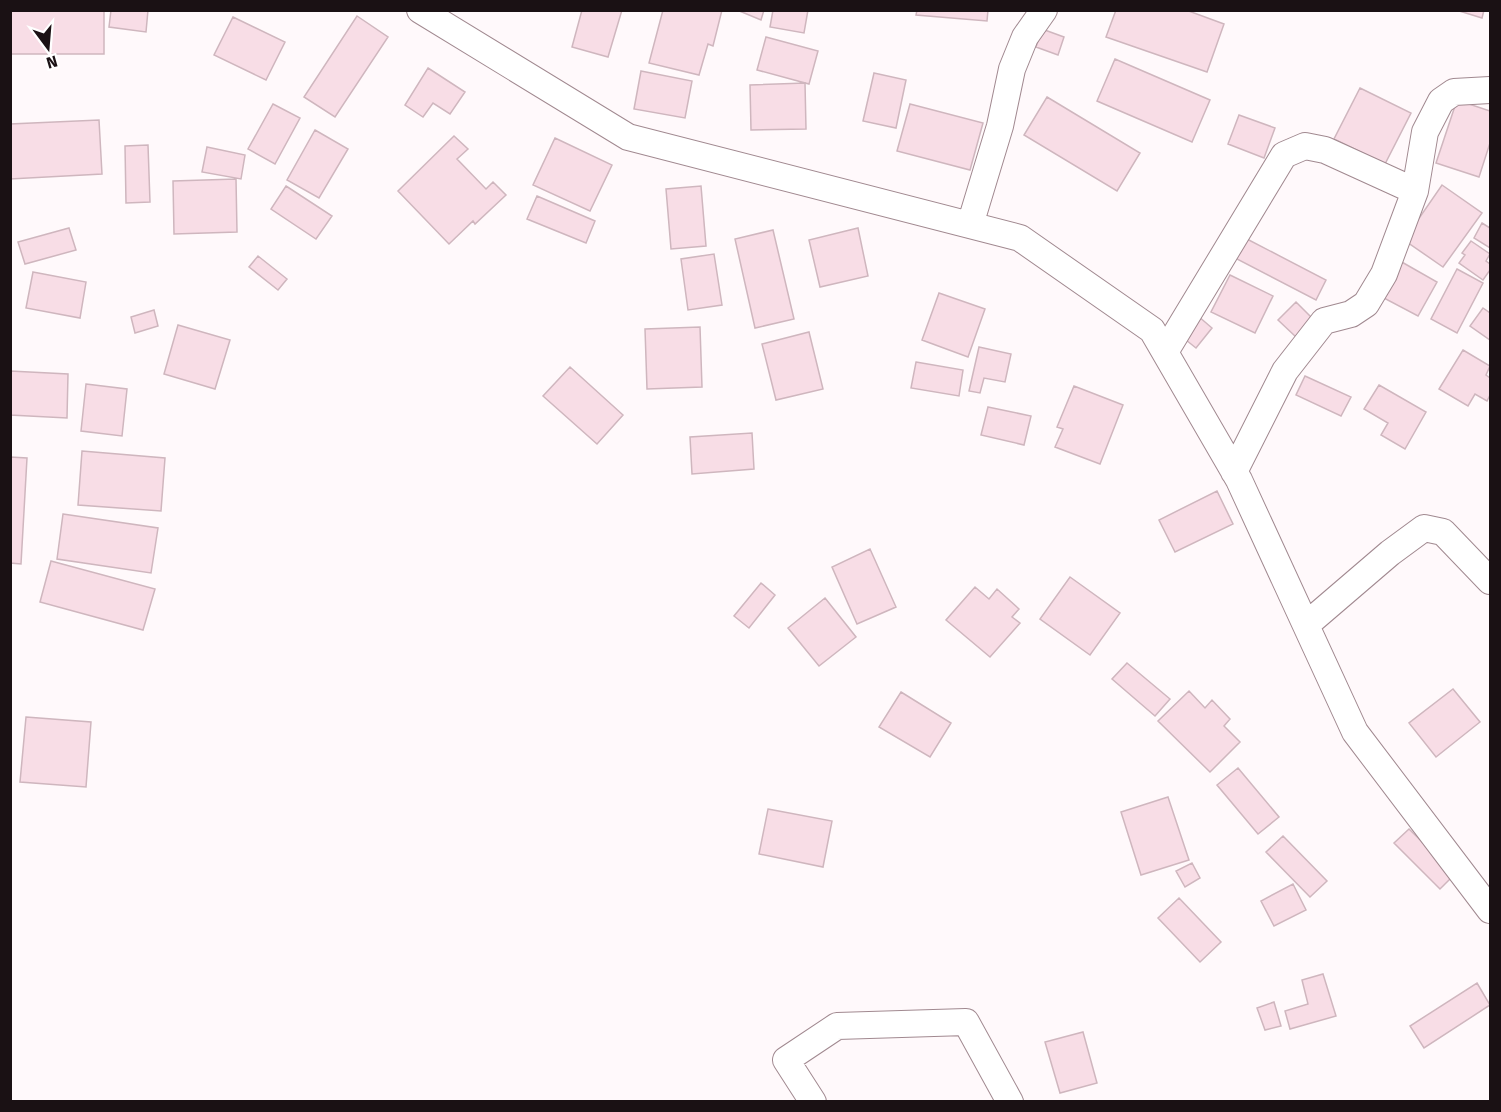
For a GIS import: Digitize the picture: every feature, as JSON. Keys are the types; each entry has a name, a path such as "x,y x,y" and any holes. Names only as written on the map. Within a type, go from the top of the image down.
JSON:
{"street":[{"path":"420,10 628,137 1020,238 1152,330 1234,472 1355,732 1491,910"},
{"path":"970,225 1000,126 1012,69 1025,37 1044,10"},
{"path":"1234,472 1285,371 1324,321 1350,314 1366,304 1384,274 1415,191 1425,132 1441,102 1454,92 1491,90"},
{"path":"1165,352 1284,155 1305,146 1325,150 1415,191"},
{"path":"1306,625 1390,553 1424,528 1443,532 1491,581"},
{"path":"813,1101 786,1060 837,1026 966,1022 1010,1101"}],"building":[{"path":"10,10 104,10 104,54 10,54"},
{"path":"111,10 148,10 146,32 109,27"},
{"path":"582,10 622,10 608,57 572,47"},
{"path":"663,10 722,10 713,46 708,44 699,75 649,63"},
{"path":"737,10 764,10 761,20"},
{"path":"773,10 808,10 804,33 770,27"},
{"path":"917,10 988,10 987,21 916,15"},
{"path":"1116,10 1186,10 1224,24 1207,72 1106,37"},
{"path":"1456,10 1484,10 1482,18"},
{"path":"357,16 388,37 335,117 304,97"},
{"path":"233,17 285,42 266,80 214,55"},
{"path":"1042,29 1064,37 1058,55 1036,47"},
{"path":"766,37 818,51 809,84 757,70"},
{"path":"1115,59 1210,100 1192,142 1097,101"},
{"path":"428,68 465,92 450,114 433,103 423,117 405,105"},
{"path":"641,71 692,81 685,118 634,109"},
{"path":"874,73 906,80 896,128 863,121"},
{"path":"805,83 806,129 751,130 750,85"},
{"path":"1360,88 1411,113 1385,164 1334,139"},
{"path":"1047,97 1140,153 1117,191 1024,135"},
{"path":"1457,100 1490,111 1490,143 1479,177 1436,163"},
{"path":"273,104 300,118 275,164 248,149"},
{"path":"910,104 983,123 970,170 897,151"},
{"path":"1239,115 1275,128 1264,158 1228,144"},
{"path":"99,120 102,174 10,179 10,124"},
{"path":"315,130 348,149 319,198 287,180"},
{"path":"454,136 468,149 457,159 486,189 493,182 506,195 449,244 398,191"},
{"path":"555,138 612,165 590,211 533,185"},
{"path":"148,145 150,202 126,203 125,146"},
{"path":"207,147 245,155 241,179 202,172"},
{"path":"236,179 237,232 174,234 173,181"},
{"path":"1442,185 1482,213 1443,267 1404,240"},
{"path":"286,186 332,216 316,239 271,209"},
{"path":"701,186 706,246 671,249 666,189"},
{"path":"537,196 595,221 586,243 527,219"},
{"path":"1482,223 1490,228 1490,248 1474,238"},
{"path":"69,228 76,250 25,264 18,242"},
{"path":"858,228 868,276 820,287 809,240"},
{"path":"773,230 794,319 755,328 735,239"},
{"path":"1245,238 1326,280 1316,300 1235,258"},
{"path":"1471,241 1490,254 1486,261 1490,264 1490,270 1483,280 1459,263 1465,255 1462,253"},
{"path":"714,254 722,305 688,310 681,259"},
{"path":"258,256 287,279 278,290 249,267"},
{"path":"1400,261 1437,282 1418,316 1380,296"},
{"path":"1457,269 1483,283 1457,333 1431,319"},
{"path":"33,272 86,282 80,318 26,308"},
{"path":"1230,275 1273,296 1255,333 1211,312"},
{"path":"939,293 985,309 968,357 922,340"},
{"path":"1296,302 1313,319 1296,337 1278,320"},
{"path":"1483,308 1490,313 1490,340 1470,326"},
{"path":"154,310 158,326 135,333 131,317"},
{"path":"1198,316 1212,328 1196,348 1181,336"},
{"path":"178,325 230,340 215,389 164,374"},
{"path":"700,327 702,387 647,389 645,329"},
{"path":"809,332 823,389 776,400 762,344"},
{"path":"979,347 1011,354 1005,382 984,378 980,393 969,391"},
{"path":"1463,350 1490,366 1486,375 1490,378 1490,395 1487,401 1475,394 1468,406 1439,389"},
{"path":"916,362 963,370 959,396 911,388"},
{"path":"570,367 623,415 597,444 543,396"},
{"path":"10,371 68,374 67,418 10,415"},
{"path":"1305,376 1351,397 1341,416 1296,395"},
{"path":"86,384 127,389 122,436 81,431"},
{"path":"1379,385 1426,412 1405,449 1381,435 1388,423 1364,409"},
{"path":"1074,386 1123,405 1100,464 1055,447 1063,429 1057,427"},
{"path":"988,407 1031,416 1024,445 981,435"},
{"path":"752,433 754,469 692,474 690,437"},
{"path":"82,451 165,458 161,511 78,505"},
{"path":"10,457 27,458 21,564 10,563"},
{"path":"1217,491 1233,524 1175,552 1159,520"},
{"path":"63,514 158,528 151,573 57,559"},
{"path":"870,549 896,607 857,624 832,567"},
{"path":"51,561 155,589 143,630 40,602"},
{"path":"1070,577 1120,613 1090,655 1040,619"},
{"path":"761,583 775,595 749,628 734,616"},
{"path":"975,587 989,599 997,589 1019,609 1012,617 1020,623 990,657 946,620"},
{"path":"825,598 856,637 819,666 788,628"},
{"path":"1127,663 1170,699 1155,716 1112,679"},
{"path":"1453,689 1480,722 1436,757 1409,723"},
{"path":"1189,691 1205,708 1212,700 1230,719 1224,726 1240,742 1210,772 1158,721"},
{"path":"901,692 951,723 930,757 879,727"},
{"path":"26,717 91,722 86,787 20,782"},
{"path":"1238,768 1279,817 1258,834 1217,785"},
{"path":"1168,797 1189,860 1141,875 1121,812"},
{"path":"768,809 832,821 823,867 759,854"},
{"path":"1409,829 1455,874 1440,889 1394,843"},
{"path":"1283,836 1327,881 1310,897 1266,852"},
{"path":"1192,863 1200,878 1185,887 1176,871"},
{"path":"1293,884 1306,910 1274,926 1261,901"},
{"path":"1179,898 1221,942 1200,962 1158,918"},
{"path":"1323,974 1336,1016 1290,1029 1285,1011 1308,1004 1302,980"},
{"path":"1477,983 1490,1005 1424,1048 1410,1026"},
{"path":"1274,1002 1281,1026 1265,1030 1257,1008"},
{"path":"1083,1032 1097,1083 1060,1093 1045,1042"}]}
